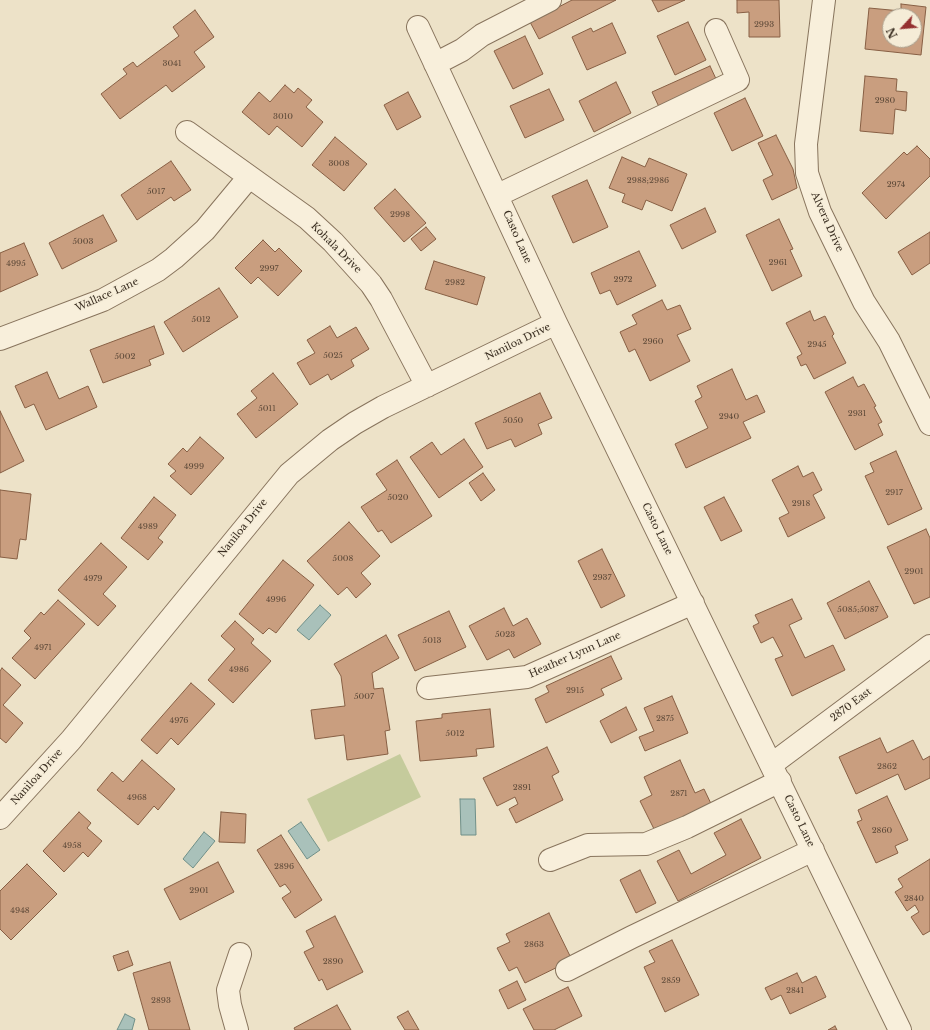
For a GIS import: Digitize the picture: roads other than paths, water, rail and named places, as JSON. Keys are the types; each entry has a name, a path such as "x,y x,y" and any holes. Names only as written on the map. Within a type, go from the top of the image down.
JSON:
{"street":[{"path":"435,64 462,50 482,34 550,0"},
{"name":"Alvera Drive","path":"824,0 806,144 806,159 809,180 820,212 864,302 889,341 930,424"},
{"name":"Casto Lane","path":"418,27 498,195 556,323 900,1030"},
{"path":"498,195 738,80 716,30"},
{"name":"Kohala Drive","path":"187,132 320,230 371,284 393,319 427,386"},
{"name":"Wallace Lane","path":"0,339 103,300 158,270 185,249 205,230 250,178"},
{"name":"Naniloa Drive","path":"0,818 71,740 289,474 330,440 355,423 556,323"},
{"name":"Heather Lynn Lane","path":"428,688 527,678 693,602"},
{"name":"2870 East","path":"550,860 588,845 646,844 687,827 776,773 930,646"},
{"path":"567,970 813,850"},
{"path":"237,1030 230,1005 228,990 240,954"}],"water":[{"path":"320,605 331,615 309,640 297,630"},
{"path":"460,799 475,799 476,835 461,835"},
{"path":"301,822 320,850 307,859 288,831"},
{"path":"204,832 215,841 193,868 183,859"},
{"path":"125,1014 135,1019 132,1030 117,1030"}]}
